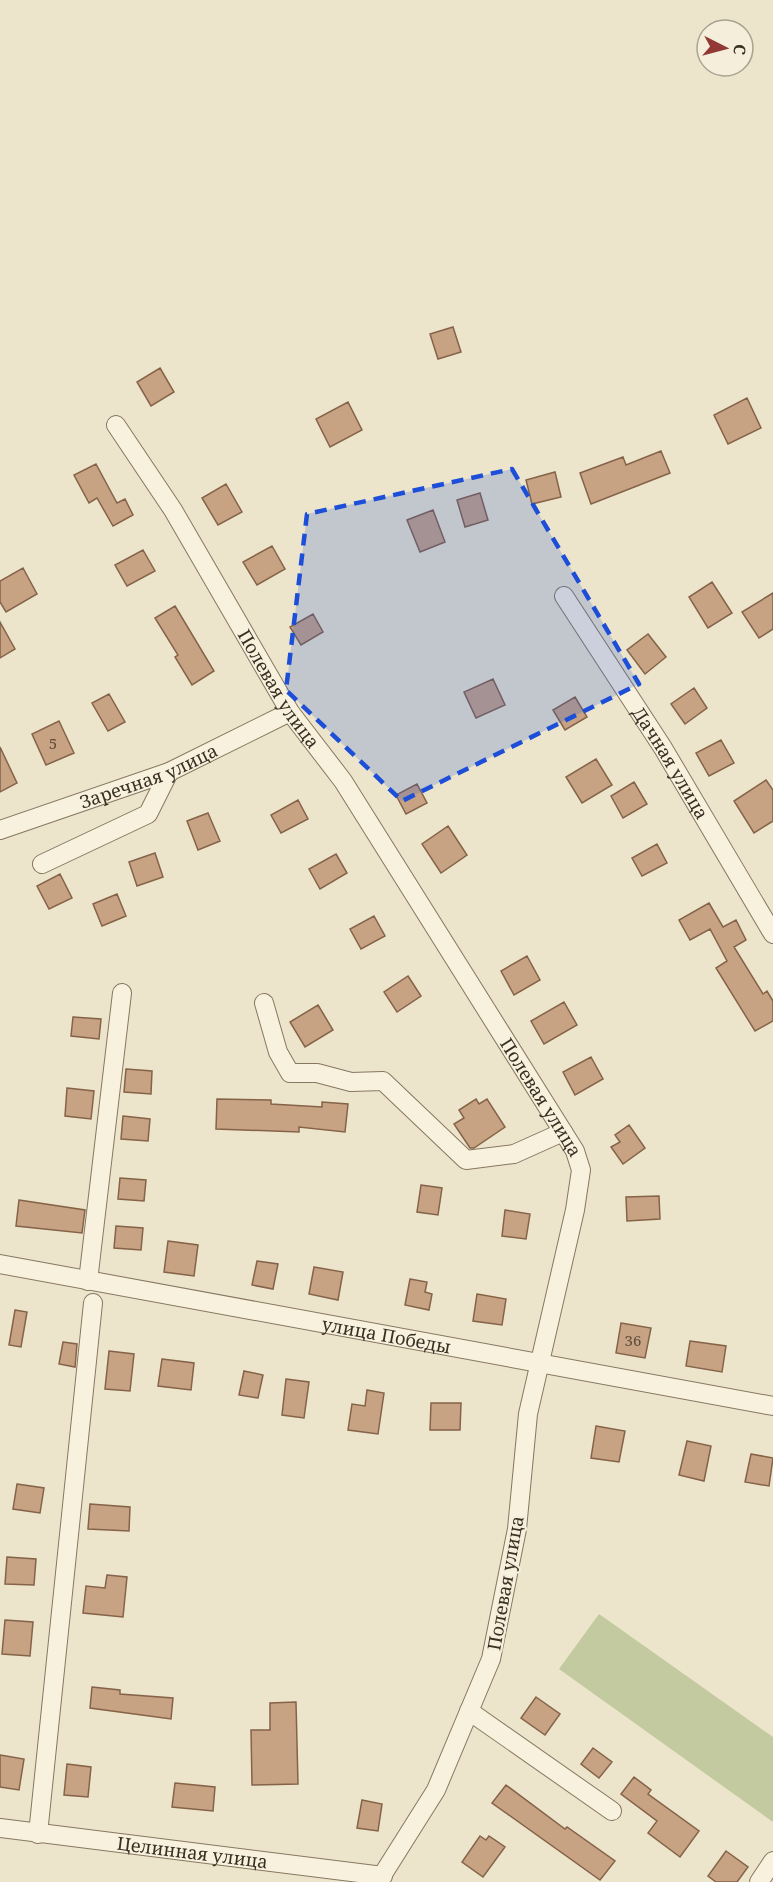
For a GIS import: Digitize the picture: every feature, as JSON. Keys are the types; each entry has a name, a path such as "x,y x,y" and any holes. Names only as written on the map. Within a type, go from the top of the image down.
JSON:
{"street":[{"name":"Полевая улица","path":"116,425 173,510 290,712 343,782 575,1151 580,1170 575,1210 528,1414 517,1528 491,1659 436,1790 380,1879"},
{"name":"Дачная улица","path":"564,596 663,748 773,934"},
{"name":"Заречная улица","path":"0,830 169,772 290,712"},
{"path":"42,864 148,814 169,772"},
{"path":"88,1281 122,993"},
{"path":"264,1004 278,1052 290,1073 317,1073 351,1082 383,1081 466,1160 514,1154 563,1132"},
{"name":"улица Победы","path":"0,1264 773,1406"},
{"path":"38,1834 93,1303"},
{"path":"469,1712 612,1811"},
{"name":"Целинная улица","path":"0,1828 380,1879"},
{"path":"759,1882 773,1861"}],"highlighted area":[{"path":"512,469 639,684 402,801 286,690 307,514"}],"green space":[{"path":"599,1614 773,1737 773,1822 559,1669"}],"building":[{"path":"453,327 461,352 438,359 430,334"},
{"path":"160,368 174,392 151,406 137,382"},
{"path":"747,398 761,428 728,444 714,415"},
{"path":"348,402 362,430 330,447 316,419"},
{"path":"661,451 670,473 591,504 580,473 623,457 626,465"},
{"path":"96,464 117,503 125,499 133,515 113,526 97,498 89,503 74,475"},
{"path":"555,472 561,497 532,504 526,480"},
{"path":"226,484 242,512 218,525 202,498"},
{"path":"480,493 488,520 465,527 457,500"},
{"path":"433,510 445,542 420,552 407,520"},
{"path":"272,546 285,569 257,585 243,562"},
{"path":"143,550 155,571 127,586 115,565"},
{"path":"23,568 37,594 6,612 0,602 0,581"},
{"path":"712,582 732,613 708,628 689,597"},
{"path":"773,593 773,629 759,638 742,612"},
{"path":"175,606 214,671 192,685 175,657 178,655 155,618"},
{"path":"313,614 323,632 301,645 290,627"},
{"path":"0,622 15,649 0,658"},
{"path":"648,634 666,657 645,674 627,650"},
{"path":"493,679 505,705 476,718 464,692"},
{"path":"694,688 707,708 685,724 671,704"},
{"path":"109,694 125,722 108,731 92,703"},
{"path":"575,697 587,717 565,730 553,710"},
{"path":"59,721 74,753 46,765 32,734"},
{"path":"721,740 734,763 709,776 696,753"},
{"path":"0,747 17,783 0,792"},
{"path":"596,759 612,785 582,803 566,777"},
{"path":"766,780 773,790 773,821 754,833 734,801"},
{"path":"634,782 647,804 623,818 611,796"},
{"path":"417,784 427,803 406,814 396,795"},
{"path":"298,800 308,819 281,833 271,815"},
{"path":"208,813 220,841 198,850 187,821"},
{"path":"448,826 467,855 441,873 422,844"},
{"path":"657,844 667,863 642,876 632,858"},
{"path":"155,853 163,877 137,886 129,862"},
{"path":"336,854 347,873 320,889 309,869"},
{"path":"60,874 72,898 49,909 37,886"},
{"path":"117,894 126,916 102,926 93,904"},
{"path":"709,903 723,927 736,920 746,940 734,947 763,994 767,991 773,1001 773,1021 755,1031 716,968 727,961 710,929 690,940 679,920"},
{"path":"374,916 385,936 361,949 350,929"},
{"path":"527,956 540,980 514,995 501,971"},
{"path":"408,976 421,996 397,1012 384,992"},
{"path":"564,1002 577,1025 544,1044 531,1021"},
{"path":"318,1005 333,1030 305,1047 290,1022"},
{"path":"73,1017 101,1019 99,1039 71,1036"},
{"path":"591,1057 603,1079 575,1095 563,1072"},
{"path":"126,1069 152,1071 151,1094 124,1092"},
{"path":"67,1088 94,1091 91,1119 65,1116"},
{"path":"217,1099 271,1100 271,1104 322,1107 322,1102 348,1104 345,1132 299,1127 299,1132 216,1129"},
{"path":"476,1099 479,1104 487,1099 505,1127 474,1148 470,1148 454,1124 464,1118 459,1110"},
{"path":"123,1116 150,1119 148,1141 121,1139"},
{"path":"629,1125 645,1148 623,1164 611,1147 620,1142 615,1135"},
{"path":"120,1178 146,1180 144,1201 118,1199"},
{"path":"421,1185 442,1188 438,1215 417,1212"},
{"path":"659,1196 660,1219 627,1221 626,1197"},
{"path":"19,1200 85,1210 82,1233 16,1226"},
{"path":"505,1210 530,1214 526,1239 502,1236"},
{"path":"116,1226 143,1228 141,1250 114,1248"},
{"path":"168,1241 198,1245 194,1276 164,1272"},
{"path":"257,1261 278,1264 273,1289 252,1285"},
{"path":"314,1267 343,1272 338,1300 309,1294"},
{"path":"410,1279 427,1282 425,1292 432,1294 429,1310 405,1305"},
{"path":"477,1294 506,1299 502,1325 473,1321"},
{"path":"15,1310 27,1312 21,1347 9,1345"},
{"path":"621,1323 651,1328 645,1358 616,1353"},
{"path":"690,1341 726,1346 722,1372 686,1366"},
{"path":"63,1342 77,1344 75,1367 59,1364"},
{"path":"109,1351 134,1354 130,1391 105,1389"},
{"path":"162,1359 194,1363 191,1390 158,1386"},
{"path":"244,1371 263,1375 258,1398 239,1395"},
{"path":"286,1379 309,1382 304,1418 282,1415"},
{"path":"367,1390 384,1393 378,1434 348,1430 352,1404 365,1406"},
{"path":"431,1403 461,1403 460,1430 430,1430"},
{"path":"596,1426 625,1431 619,1462 591,1458"},
{"path":"687,1441 711,1446 704,1481 679,1475"},
{"path":"751,1454 773,1458 769,1486 745,1482"},
{"path":"17,1484 44,1488 40,1513 13,1509"},
{"path":"90,1504 130,1507 129,1531 88,1529"},
{"path":"7,1557 36,1559 34,1585 5,1584"},
{"path":"107,1575 127,1577 123,1617 83,1613 86,1586 105,1588"},
{"path":"5,1620 33,1622 30,1656 2,1654"},
{"path":"92,1687 120,1690 120,1694 173,1698 171,1719 90,1708"},
{"path":"536,1697 560,1714 545,1735 521,1718"},
{"path":"296,1702 298,1784 252,1785 251,1730 270,1730 270,1703"},
{"path":"593,1748 612,1762 599,1778 581,1764"},
{"path":"0,1755 24,1759 19,1790 0,1787"},
{"path":"67,1764 91,1767 88,1797 64,1795"},
{"path":"634,1777 651,1790 648,1794 699,1831 680,1857 648,1833 657,1821 621,1794"},
{"path":"175,1783 215,1787 213,1811 172,1807"},
{"path":"506,1785 565,1829 567,1827 615,1861 600,1880 492,1803"},
{"path":"362,1800 382,1804 378,1831 357,1828"},
{"path":"480,1836 486,1840 489,1836 505,1847 483,1877 462,1862"},
{"path":"726,1851 748,1867 737,1882 716,1882 708,1876"}]}
